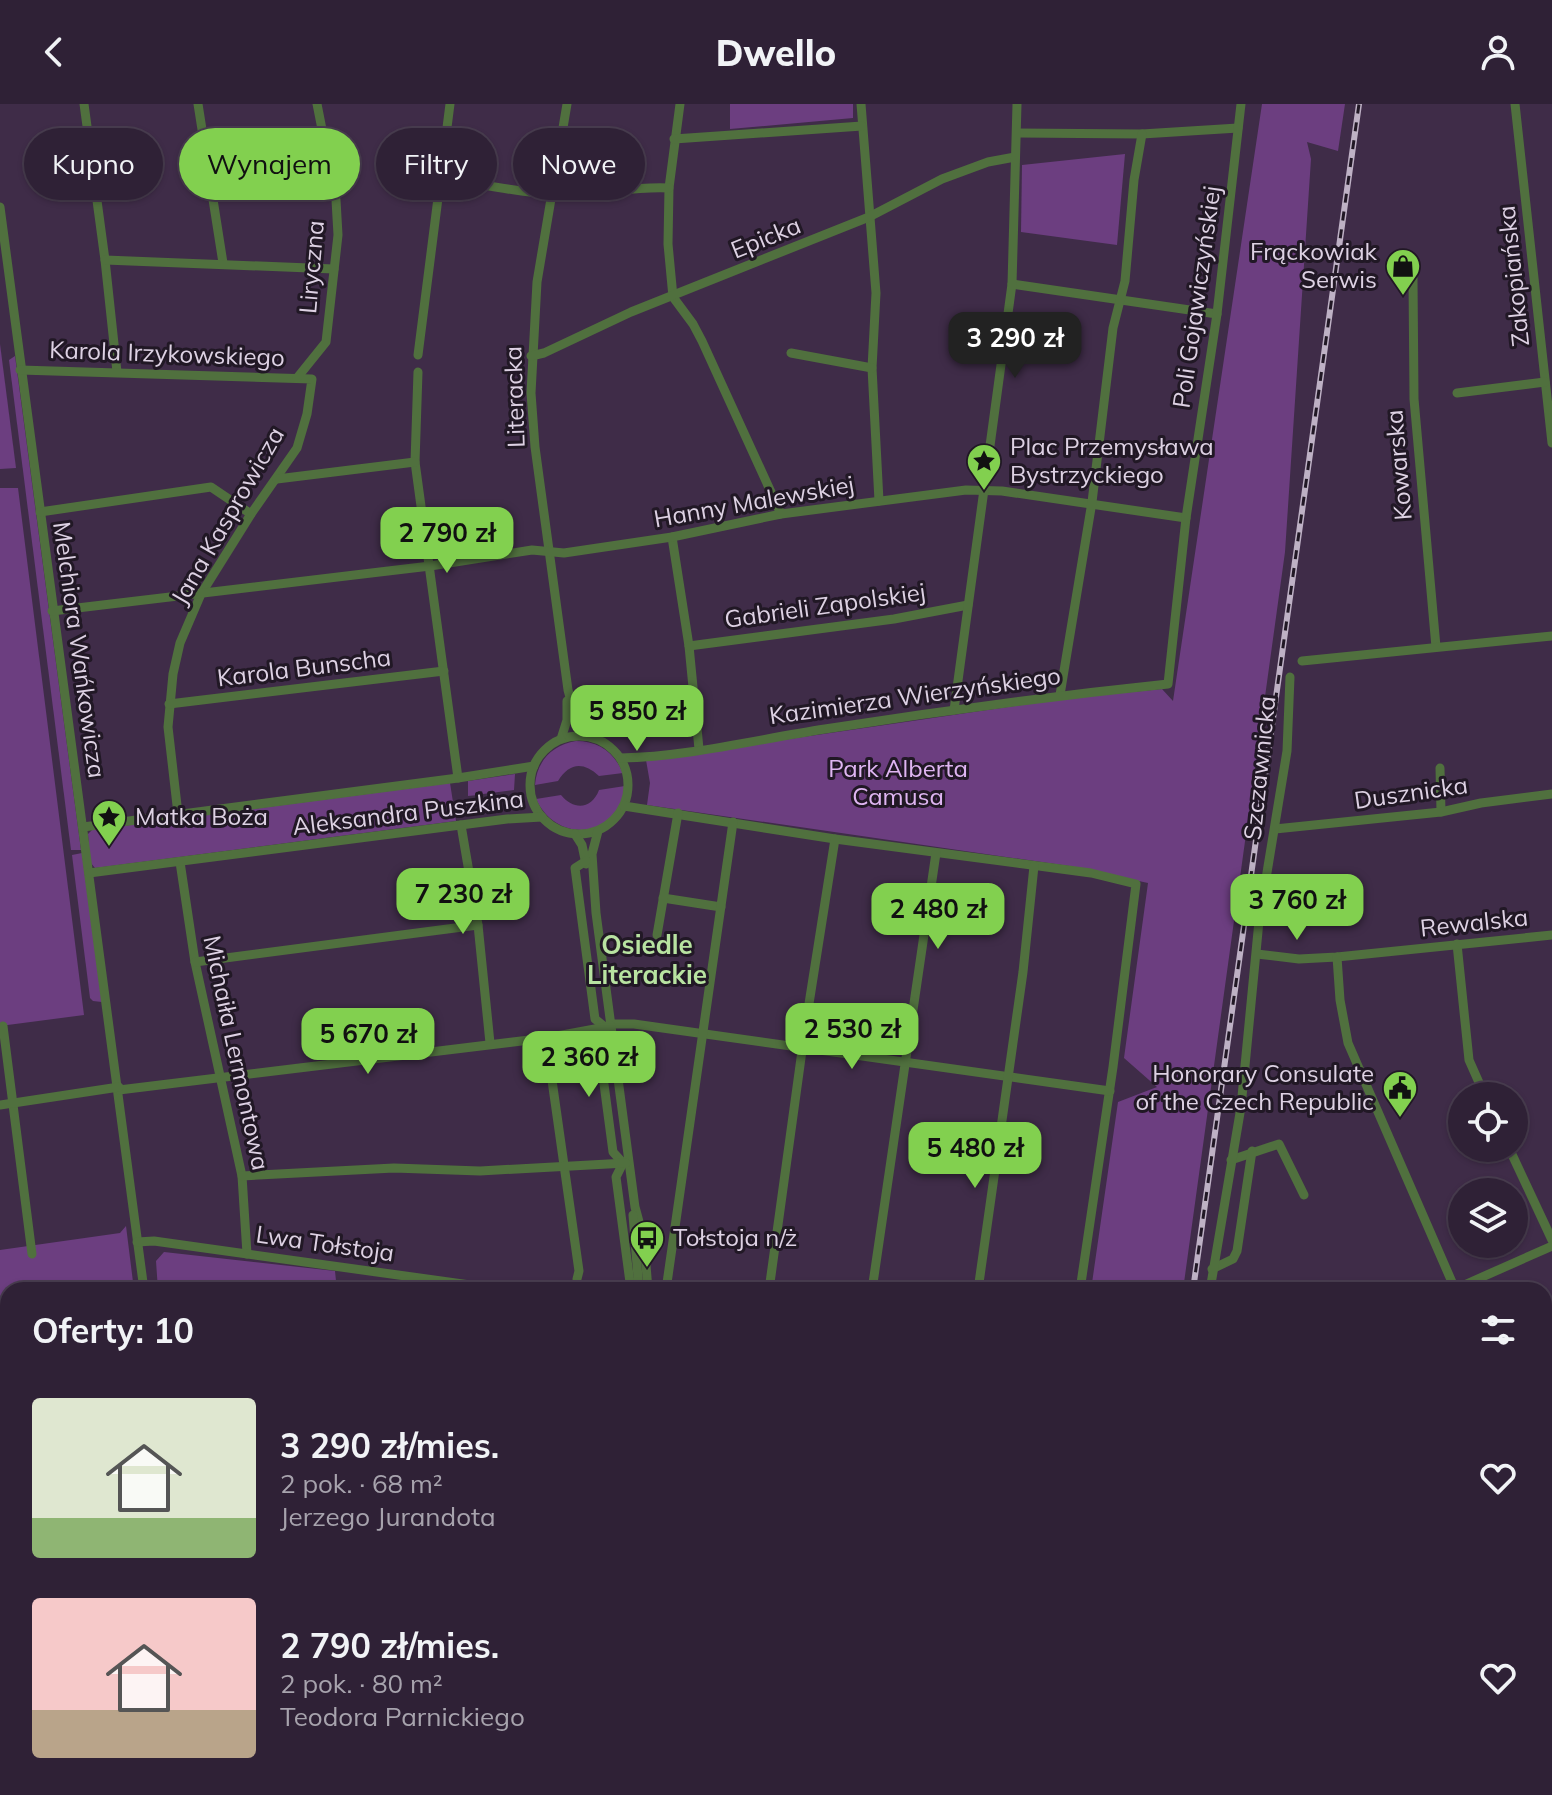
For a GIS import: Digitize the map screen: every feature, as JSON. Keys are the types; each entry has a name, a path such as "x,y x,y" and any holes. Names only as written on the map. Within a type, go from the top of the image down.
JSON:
{"street":[{"path":"84,104 117,372"},
{"path":"198,104 223,263"},
{"name":"Liryczna","path":"297,378 326,342 339,221 317,104"},
{"path":"447,128 450,104"},
{"name":"Literacka","path":"563,128 567,104"},
{"path":"680,104 669,188 668,244 673,297 702,341 781,514"},
{"path":"861,104 876,293 872,368 879,501"},
{"path":"954,710 1012,284 1017,104"},
{"name":"Poli Gojawiczyńskiej","path":"1168,684 1186,518 1217,314 1241,104"},
{"name":"Zakopiańska","path":"1515,104 1552,443"},
{"path":"674,139 862,126"},
{"path":"1018,133 1142,134 1238,128"},
{"path":"1060,695 1092,502 1113,328 1125,281 1134,180 1142,134"},
{"name":"Epicka","path":"531,356 544,353 631,312 869,217 942,179 988,162 1015,157"},
{"path":"645,188 669,188"},
{"path":"418,355 438,200"},
{"name":"Literacka","path":"550,200 537,282 531,356 535,447 568,690 576,719 591,737"},
{"name":"Melchiora Wańkowicza","path":"0,207 143,1282"},
{"path":"105,260 334,269"},
{"name":"Kowarska","path":"1413,278 1414,399 1436,647"},
{"path":"1012,284 1217,314"},
{"path":"791,353 872,368"},
{"name":"Karola Irzykowskiego","path":"20,370 312,379"},
{"path":"418,372 415,462 458,778"},
{"name":"Jana Kasprowicza","path":"178,814 168,727 180,643 201,594 297,448 307,414 312,379"},
{"path":"1457,393 1545,382"},
{"path":"277,479 415,462"},
{"path":"40,512 211,487 251,514"},
{"name":"Hanny Malewskiej","path":"52,611 430,566 532,550 550,553 672,537 781,514 966,490 984,489 1092,502"},
{"path":"1092,502 1186,518"},
{"path":"672,537 689,646 699,749"},
{"name":"Gabrieli Zapolskiej","path":"689,646 864,623 968,605"},
{"path":"1302,661 1552,636"},
{"name":"Karola Bunscha","path":"169,704 444,671"},
{"name":"Szczawnicka","path":"1211,1282 1241,1107 1259,921 1287,751 1290,677"},
{"name":"Kazimierza Wierzyńskiego","path":"621,758 682,753 1060,695 1168,684"},
{"name":"Literacka","path":"561,739 567,720 568,690"},
{"path":"591,737 613,748 621,758 629,783 624,806 609,825 598,831 562,832 535,808 530,789 534,766 540,754 561,739 591,737"},
{"name":"Aleksandra Puszkina","path":"83,827 534,766"},
{"path":"1440,768 1441,812"},
{"name":"Dusznicka","path":"1275,829 1441,812 1481,803 1552,794"},
{"path":"624,806 835,839 1091,873 1136,884 1110,1091 1081,1282"},
{"path":"657,935 678,813"},
{"name":"Aleksandra Puszkina","path":"89,873 542,817"},
{"path":"667,1282 733,822"},
{"path":"461,825 478,925 490,1043"},
{"path":"598,831 592,854 596,913 626,1163 644,1240 647,1282"},
{"path":"575,834 582,845 596,913"},
{"path":"770,1282 835,839"},
{"path":"873,1282 936,853"},
{"path":"586,861 575,868 595,1019 609,1026"},
{"name":"Michaiła Lermontowa","path":"180,862 195,962 242,1176 247,1254"},
{"path":"979,1282 1023,972 1034,866"},
{"path":"663,898 721,907"},
{"path":"195,962 478,925"},
{"name":"Rewalska","path":"1257,954 1299,959 1337,957 1552,935"},
{"path":"1457,944 1469,1060 1479,1082"},
{"path":"1337,957 1340,1000 1348,1043 1451,1282"},
{"path":"0,1105 546,1038 629,1024 1110,1091"},
{"path":"3,1026 32,1254"},
{"path":"609,1026 598,1039 613,1152 626,1163"},
{"path":"546,1038 579,1271 577,1279"},
{"path":"1231,1160 1279,1144 1304,1195"},
{"path":"1212,1269 1233,1259 1237,1251 1252,1151"},
{"path":"1471,1282 1552,1243 1515,1162"},
{"path":"242,1176 394,1168 480,1171 626,1163"},
{"path":"626,1163 616,1177 630,1282"},
{"path":"635,1207 633,1227 638,1282"},
{"name":"Lwa Tołstoja","path":"137,1242 154,1241 425,1282"}],"green space":[{"path":"730,104 853,104 853,118 730,129"},
{"name":"Park Alberta Camusa","path":"1262,104 1345,104 1338,151 1307,142 1311,159 1285,552 1184,1282 1092,1282 1118,1102 1157,1087 1124,1058 1148,883 1069,866 647,805 650,783 646,760 1062,699 1162,689 1173,701"},
{"path":"1125,154 1117,245 1021,232 1022,165"},
{"path":"0,344 16,468 0,469"},
{"path":"15,356 81,850 71,850 9,360"},
{"path":"0,488 18,488 84,1015 0,1026"},
{"path":"576,741 604,749 615,759 623,773 599,776 577,766 558,781 535,785 536,776 547,756 560,746"},
{"path":"515,774 514,790 483,794 478,791 478,795 468,796 468,781"},
{"path":"450,783 456,821 95,868 90,862 88,834 92,830"},
{"path":"625,786 621,804 612,817 600,826 586,830 558,824 546,814 536,799 561,795 571,804 582,806 592,801 599,790"},
{"path":"82,853 102,1002 90,998 72,855"},
{"path":"126,1226 133,1282 0,1282 0,1250 120,1233"},
{"path":"164,1252 335,1271 336,1281 343,1282 157,1282 156,1261"}],"railway":[{"path":"1194,1282 1359,104"}],"place":[{"name":"Frąckowiak Serwis","path":"1403,297"},
{"name":"Plac Przemysława Bystrzyckiego","path":"984,492"},
{"name":"Matka Boża","path":"109,848"},
{"name":"Honorary Consulate of the Czech Republic","path":"1400,1119"},
{"name":"Tołstoja n/ż","path":"647,1269"}],"district":[{"name":"Osiedle Literackie","path":"647,960"}]}
